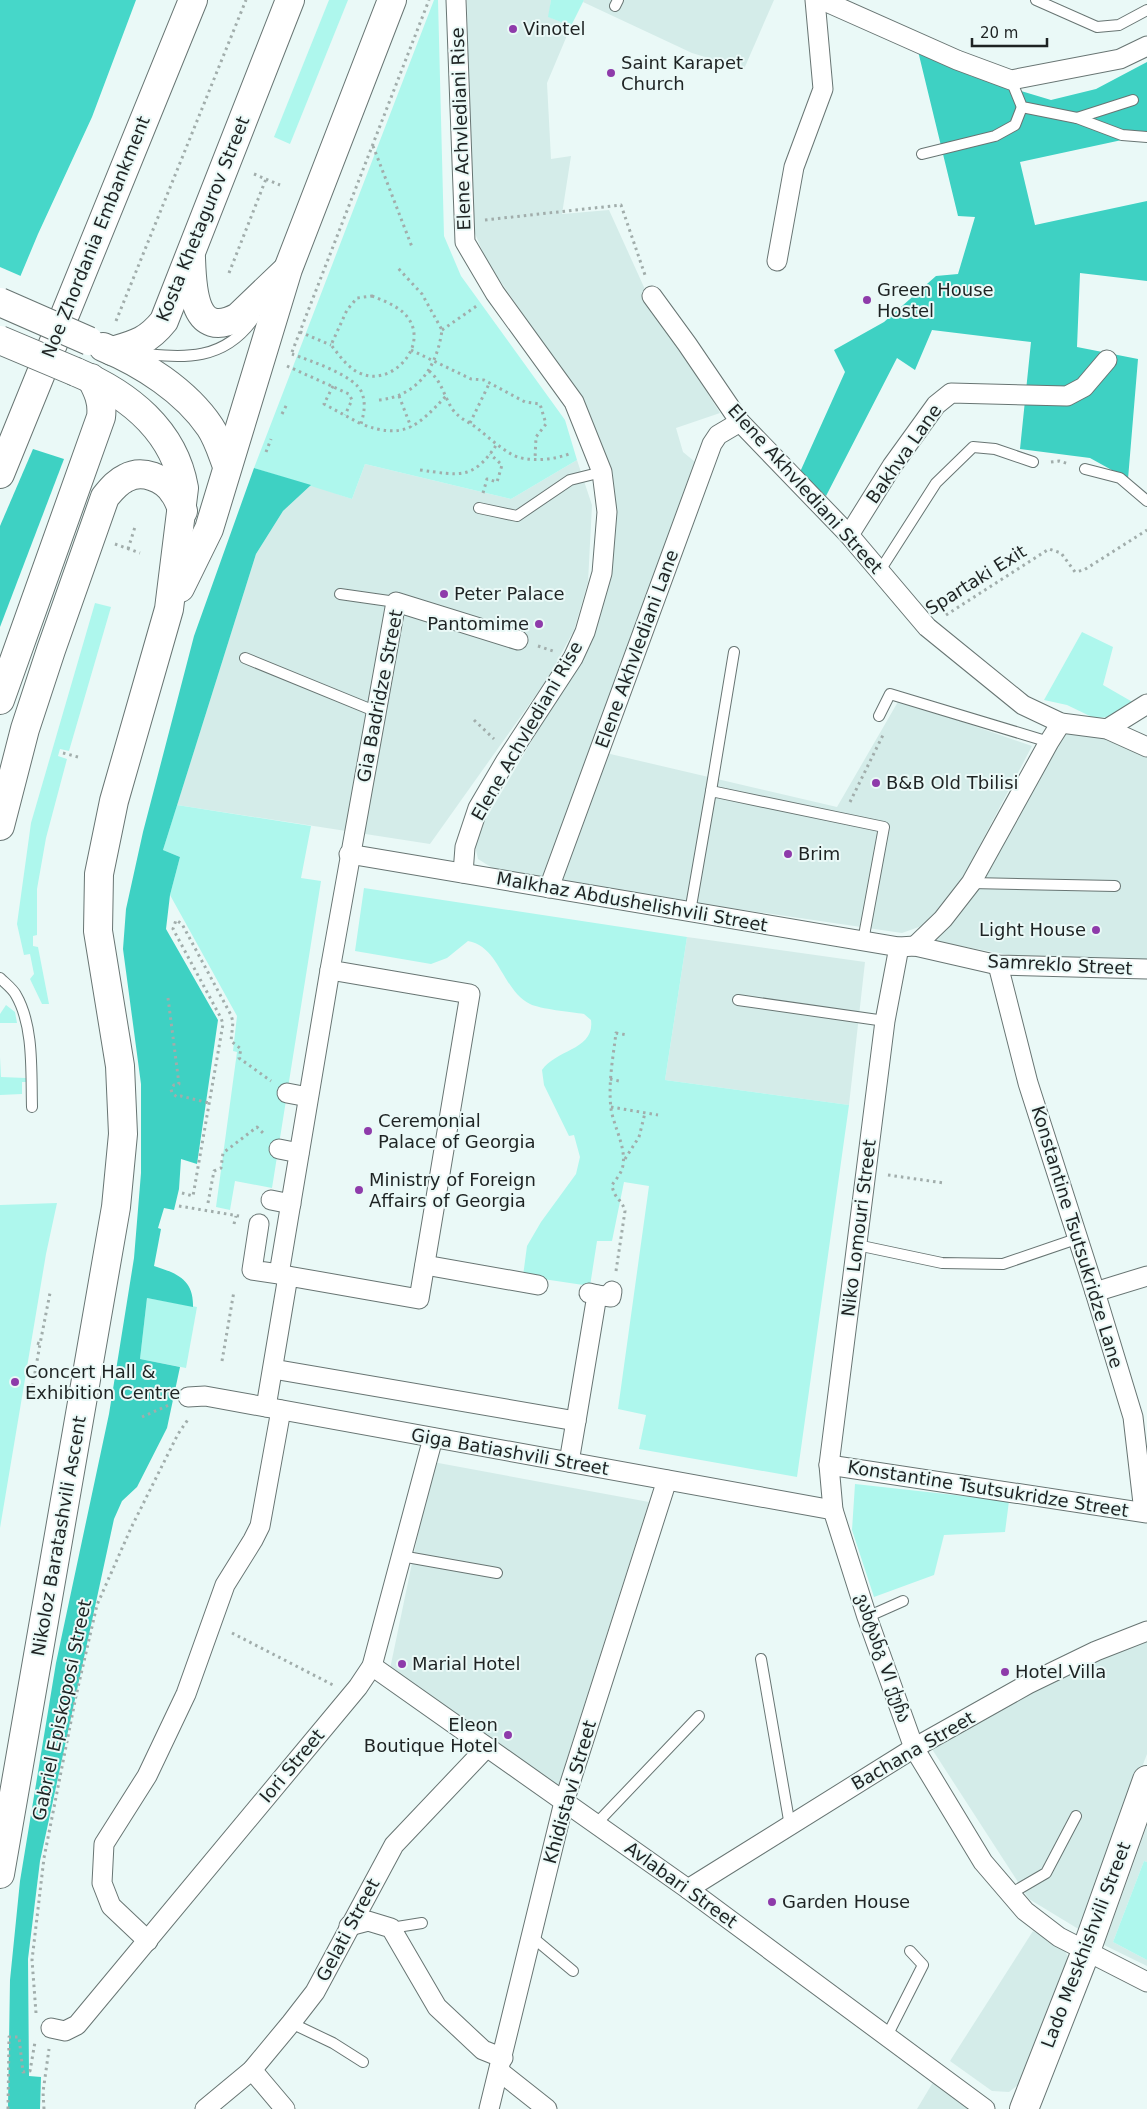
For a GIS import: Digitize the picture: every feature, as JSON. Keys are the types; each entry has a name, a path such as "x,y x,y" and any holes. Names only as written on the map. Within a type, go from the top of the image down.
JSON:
{"main road":[{"name":"Noe Zhordania Embankment","path":"0,474 193,0"},
{"name":"Kosta Khetagurov Street","path":"101,346 144,340 164,320 290,0"},
{"path":"227,466 288,269 392,0"},
{"path":"191,252 192,288 199,313 207,320 218,323 230,321 238,317 288,269"},
{"path":"0,302 101,346 162,380 197,410 219,442 227,466"},
{"name":"Nikoloz Baratashvili Ascent","path":"0,340 84,375 117,394 150,420 159,428 170,444 181,470 184,488 183,511 169,610 114,801 99,874 98,931 120,1066 123,1134 116,1207 0,1874"},
{"path":"0,700 100,416 102,406 98,391 84,375"},
{"name":"Nikoloz Baratashvili Ascent","path":"169,610 208,529 227,466"},
{"path":"0,826 8,789 42,676 95,523 106,497 115,486 126,478 136,475 159,478 175,494 183,511"},
{"name":"Lado Meskhishvili Street","path":"1024,2109 1086,1951 1147,1780"}],"street":[{"name":"Elene Achvlediani Rise","path":"456,0 465,242 495,293 574,402 602,472 607,512 602,574 584,632 573,658 504,762 478,808 465,847 463,873"},
{"path":"777,261 794,167 823,89 815,0"},
{"path":"822,0 957,60 1011,80 1120,59 1147,46"},
{"name":"Elene Akhvlediani Street","path":"652,296 740,422 849,535 927,627 1023,705 1061,723 1107,730 1147,748"},
{"name":"Bakhva Lane","path":"849,535 892,466 936,406 951,392 1067,396 1084,387 1107,360"},
{"name":"Elene Akhvlediani Lane","path":"549,888 712,444 718,435 740,422"},
{"name":"Gia Badridze Street","path":"148,1941 111,1906 102,1883 104,1844 147,1776 186,1694 225,1585 260,1526 273,1408 273,1369 291,1204 349,854 396,602 518,640"},
{"path":"1107,730 1147,704"},
{"path":"907,946 943,919 971,883 1061,723"},
{"name":"Malkhaz Abdushelishvili Street","path":"349,854 863,941 907,946"},
{"name":"Samreklo Street","path":"907,946 998,965 1147,969"},
{"name":"Niko Lomouri Street","path":"833,1510 829,1465 884,1021 907,946"},
{"name":"Konstantine Tsutsukridze Lane","path":"998,965 1028,1083 1079,1238 1132,1417 1146,1512"},
{"path":"259,1224 252,1270 419,1299 470,994 330,970"},
{"path":"287,1093 308,1097"},
{"path":"279,1148 299,1153"},
{"path":"271,1200 291,1204"},
{"path":"425,1265 538,1285"},
{"path":"1095,1292 1147,1276"},
{"path":"569,1462 599,1293"},
{"path":"273,1369 576,1421"},
{"name":"Giga Batiashvili Street","path":"196,1396 273,1408 833,1510"},
{"name":"Iori Street","path":"44,2031 65,2030 77,2025 351,1695 372,1666 433,1438"},
{"name":"Konstantine Tsutsukridze Street","path":"829,1465 1146,1512"},
{"name":"Khidistavi Street","path":"489,2109 564,1802 667,1480"},
{"name":"ვახტანგ VI ქუჩა","path":"833,1510 867,1617 914,1748 983,1862 1026,1910 1059,1936 1147,1982"},
{"name":"Bachana Street","path":"688,1889 914,1748 1028,1684 1096,1651 1147,1631"},
{"name":"Avlabari Street","path":"372,1666 688,1889 985,2109"},
{"name":"Gelati Street","path":"205,2109 252,2070 315,1992 394,1845 487,1747"},
{"path":"349,1926 368,1921 391,1928 437,2007 547,2109"},
{"path":"252,2070 285,2109"}],"lane":[{"path":"1036,0 1097,27 1119,25 1147,10"},
{"path":"922,154 995,136 1014,124 1022,107 1011,80"},
{"path":"1077,118 1132,100"},
{"path":"1022,107 1077,118 1122,135 1147,137"},
{"path":"101,346 176,357 203,354 219,349 231,344 251,323 288,269"},
{"path":"879,572 936,482 973,448 995,449 1033,462"},
{"path":"1085,469 1120,478 1147,501"},
{"path":"479,508 517,516 570,480 602,472"},
{"path":"340,594 396,602"},
{"path":"690,912 734,652"},
{"path":"245,658 377,712"},
{"path":"879,716 890,694 1049,742"},
{"path":"711,791 884,827 863,941"},
{"path":"971,883 1115,886"},
{"path":"0,978 16,994 26,1022 31,1044 32,1107"},
{"path":"738,1000 884,1021"},
{"path":"857,1245 942,1264 1003,1264 1079,1238"},
{"path":"401,1556 497,1573"},
{"path":"867,1617 903,1601"},
{"path":"761,1659 790,1826"},
{"path":"596,1824 699,1716"},
{"path":"1010,1894 1046,1873 1076,1816"},
{"path":"391,1928 422,1923"},
{"path":"531,1936 573,1971"},
{"path":"887,2036 923,1965 910,1951"},
{"path":"290,2023 333,2043 363,2062"}],"path":[{"path":"109,323 117,321 246,0"},
{"path":"284,375 429,0"},
{"path":"373,146 412,247"},
{"path":"254,174 280,185"},
{"path":"229,273 266,179"},
{"path":"464,222 621,205 652,296"},
{"path":"397,267 422,294 442,330"},
{"path":"379,400 399,396 421,382 434,361 442,330 495,293"},
{"path":"300,332 331,345 350,368 362,375 376,376 390,372 401,365 411,350 413,338 412,325 401,310 386,302 372,296 357,298 347,310 331,345"},
{"path":"411,350 471,378 490,382 525,402 540,404 546,424 536,437 535,459"},
{"path":"292,354 338,374 359,387 365,407 362,424"},
{"path":"287,366 349,394 352,400 345,415"},
{"path":"429,371 436,376 461,419 470,423 513,455 535,459 556,459 570,454 591,442"},
{"path":"470,423 490,382"},
{"path":"333,386 324,404 362,424 380,431 396,432 411,427 425,418 446,396"},
{"path":"399,396 411,427"},
{"path":"282,414 287,404"},
{"path":"266,452 271,439"},
{"path":"420,470 458,475 472,470 484,462 497,444"},
{"path":"479,508 487,479 497,482 502,464 490,454"},
{"path":"1033,462 1060,461 1085,469"},
{"path":"128,549 135,527"},
{"name":"Spartaki Exit","path":"927,627 1049,549 1061,553 1075,572 1084,570 1147,530"},
{"path":"114,544 140,553"},
{"path":"518,640 573,658"},
{"path":"842,818 887,727 879,716"},
{"path":"474,720 498,743"},
{"path":"63,753 78,758"},
{"path":"182,1193 193,1196 223,1024 173,929 176,920 182,924 231,1015 233,1022 231,1041 241,1049 239,1058 287,1093"},
{"path":"168,998 179,1084 174,1085 171,1089 172,1093 177,1097 181,1096 209,1103"},
{"path":"599,1293 625,1211 624,1205 613,1194 612,1185 621,1173 624,1155 611,1107 610,1079 616,1033 627,1035"},
{"path":"610,1079 619,1080"},
{"path":"611,1107 658,1115"},
{"path":"623,1161 640,1137 645,1113"},
{"path":"208,1203 214,1171 221,1168 223,1153 257,1128 279,1148"},
{"path":"866,1172 944,1183"},
{"path":"179,1206 260,1220 259,1224"},
{"path":"234,1224 236,1216"},
{"path":"222,1362 234,1291"},
{"path":"35,1396 31,1395 38,1343 50,1293 53,1294"},
{"path":"142,1417 196,1396"},
{"name":"Gabriel Episkoposi Street","path":"36,2016 32,1960 44,1858 76,1696 97,1605 131,1528 196,1396"},
{"path":"211,1622 351,1695"},
{"path":"8,2109 9,2037 20,2037 23,2072 30,2072 44,2031"},
{"path":"44,2031 44,2109"}],"shaded area":[{"path":"0,0 136,0 92,117 38,234 0,325"},
{"path":"467,0 551,0 549,17 571,26 547,83 551,159 571,156 562,214 609,210 653,307 720,413 676,428 683,452 700,466 547,880 494,869 478,859 475,846 484,822 584,657 605,597 613,545 615,507 603,448 570,383 486,260 472,226"},
{"path":"584,0 774,0 744,69 692,53 583,2"},
{"path":"918,51 971,76 1051,100 1096,89 1147,62 1147,143 1145,135 1020,162 1035,225 1147,201 1147,281 1080,273 1077,347 1138,359 1128,479 1090,458 1020,449 1031,342 932,330 915,370 897,358 826,496 800,472 845,372 834,350 884,322 936,276 958,274 975,217 958,216"},
{"path":"33,449 64,459 0,627 0,526"},
{"path":"577,460 592,505 588,582 574,630 548,678 430,844 177,805 256,554 283,511 311,485 352,499 365,464 511,499"},
{"path":"254,468 311,485 283,511 256,554 163,850 180,857 170,895 166,929 218,1020 197,1164 181,1159 179,1189 174,1210 164,1208 158,1228 161,1229 154,1266 170,1271 187,1284 193,1297 193,1307 147,1298 140,1359 180,1367 167,1428 137,1487 122,1501 114,1519 40,1861 28,1959 29,2076 41,2077 40,2109 8,2109 10,1980 20,1881 56,1663 109,1414 134,1258 141,1173 141,1084 123,949 126,909 143,832 194,636"},
{"path":"899,700 1032,746 941,919 902,933 559,883 606,753 837,807"},
{"path":"1091,732 1147,756 1147,959 1038,960 933,941 1063,733"},
{"path":"687,937 865,962 849,1105 665,1080"},
{"path":"433,1462 649,1502 557,1790 390,1669"},
{"path":"1147,1636 1147,1754 1080,1930 1029,1899 930,1746 1036,1682"},
{"path":"1147,1826 1147,1862 1144,1861 1113,1942 1147,1960 1147,1966 1104,1945"},
{"path":"1033,1931 1063,1947 1068,1957 1061,1986 1018,2085 1009,2092 992,2091 950,2061"},
{"path":"935,2079 977,2109 917,2109"}],"green space":[{"path":"329,0 348,0 290,144 274,137"},
{"path":"434,0 438,0 444,236 461,276 565,420 577,460 511,499 365,464 352,499 254,468"},
{"path":"551,0 584,0 571,26 548,17"},
{"path":"95,603 111,607 69,751 60,749 58,756 67,759 46,838 37,889 37,935 33,936 33,946 38,947 49,1004 42,1004 30,979 34,974 30,954 24,955 17,924 31,823"},
{"path":"1082,632 1113,647 1103,685 1136,704 1111,717 1094,718 1067,705 1044,700"},
{"path":"177,805 311,826 301,878 321,881 272,1188 235,1181 230,1210 216,1207 237,1052 233,1051 237,1016 170,895 180,857 163,850"},
{"path":"364,888 687,937 665,1080 849,1105 797,1477 639,1449 646,1415 618,1409 649,1186 624,1182 612,1241 597,1241 590,1286 523,1276 527,1246 541,1222 576,1174 580,1157 574,1135 569,1136 544,1085 542,1070 548,1063 587,1038 591,1030 591,1020 584,1014 548,1009 530,1004 513,989 487,951 479,945 468,941 447,958 431,964 355,951"},
{"path":"6,1005 15,1012 17,1023 0,1023 0,1014"},
{"path":"0,1057 1,1077 26,1078 27,1082 22,1082 22,1094 0,1095"},
{"name":"Concert Hall & Exhibition Centre","path":"57,1203 46,1254 0,1528 0,1205"},
{"path":"147,1298 197,1307 186,1368 140,1359"},
{"path":"855,1484 1009,1501 1005,1532 944,1535 934,1575 874,1597 852,1530"},
{"path":"1144,1861 1147,1862 1147,1960 1113,1942"}],"pier":[{"path":"0,267 23,277 0,328"}],"place":[{"name":"Vinotel","path":"513,29"},
{"name":"Saint Karapet Church","path":"611,73"},
{"name":"Green House Hostel","path":"867,300"},
{"name":"Peter Palace","path":"444,594"},
{"name":"Pantomime","path":"539,624"},
{"name":"B&B Old Tbilisi","path":"876,783"},
{"name":"Brim","path":"788,854"},
{"name":"Light House","path":"1096,930"},
{"name":"Ceremonial Palace of Georgia","path":"368,1131"},
{"name":"Ministry of Foreign Affairs of Georgia","path":"359,1190"},
{"name":"Concert Hall & Exhibition Centre","path":"15,1382"},
{"name":"Marial Hotel","path":"402,1664"},
{"name":"Hotel Villa","path":"1005,1672"},
{"name":"Eleon Boutique Hotel","path":"508,1735"},
{"name":"Garden House","path":"772,1902"}]}
